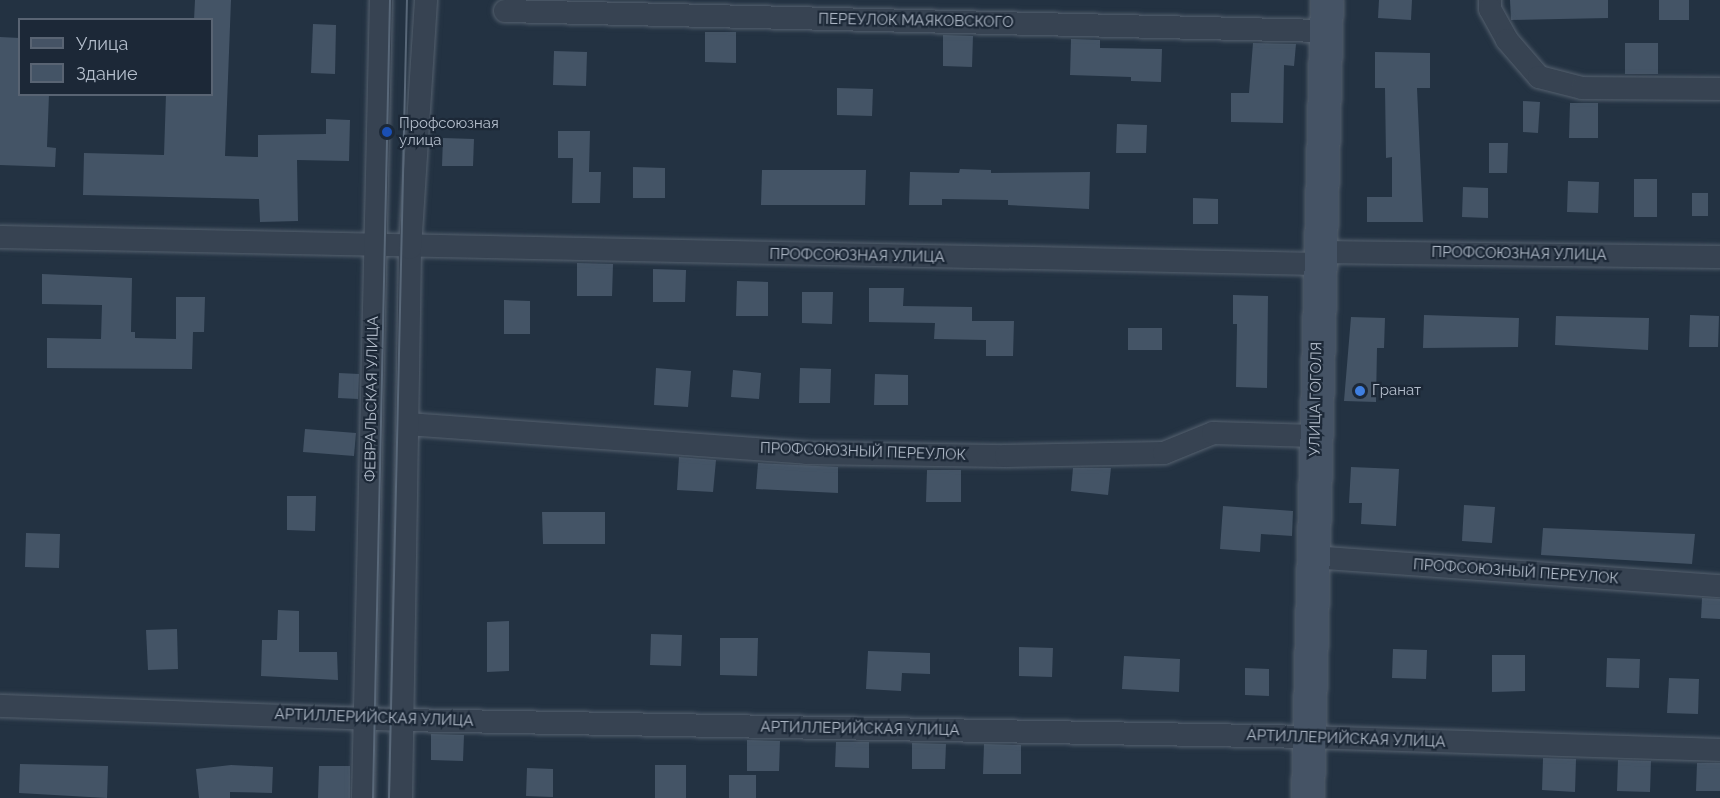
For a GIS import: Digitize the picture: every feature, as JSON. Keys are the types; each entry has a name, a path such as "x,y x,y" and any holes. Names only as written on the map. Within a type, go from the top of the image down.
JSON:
{"main road":[{"name":"УЛИЦА ГОГОЛЯ","path":"1308,798 1318,258 1327,15"}],"street":[{"name":"ФЕВРАЛЬСКАЯ УЛИЦА","path":"363,798 381,0"},
{"path":"401,798 410,248 426,0"},
{"path":"1490,0 1490,9 1507,40 1539,77 1582,88 1720,89"},
{"name":"ПЕРЕУЛОК МАЯКОВСКОГО","path":"506,11 1327,15"},
{"name":"ПРОФСОЮЗНАЯ УЛИЦА","path":"0,237 410,248 1318,258 1720,257"},
{"name":"ПРОФСОЮЗНЫЙ ПЕРЕУЛОК","path":"407,424 807,453 994,456 1164,453 1213,432 1315,436"},
{"name":"ПРОФСОЮЗНЫЙ ПЕРЕУЛОК","path":"1312,557 1720,586"},
{"name":"АРТИЛЛЕРИЙСКАЯ УЛИЦА","path":"0,706 401,720 1309,738 1720,750"}],"building":[{"path":"195,0 231,0 225,156 258,157 258,135 326,134 326,119 350,120 349,161 297,160 298,221 260,222 259,199 83,195 84,153 164,155 166,96 213,96 213,18 194,18"},
{"path":"1379,0 1412,0 1411,20 1378,18"},
{"path":"1510,0 1608,0 1608,18 1511,20"},
{"path":"1659,0 1689,0 1689,20 1659,20"},
{"path":"313,24 336,25 335,74 311,73"},
{"path":"705,32 736,32 736,63 705,62"},
{"path":"943,35 973,36 972,67 943,66"},
{"path":"0,37 18,38 18,96 49,96 47,147 56,148 55,167 0,165"},
{"path":"1071,39 1100,40 1100,48 1162,49 1161,82 1131,81 1131,77 1070,75"},
{"path":"1253,43 1296,44 1294,66 1284,65 1283,123 1231,122 1231,93 1249,93"},
{"path":"1625,43 1658,43 1658,74 1625,74"},
{"path":"554,51 587,52 586,86 553,85"},
{"path":"1375,52 1430,53 1430,88 1417,88 1423,222 1367,222 1367,197 1392,197 1392,157 1386,158 1385,88 1375,88"},
{"path":"837,88 873,89 872,116 837,115"},
{"path":"1523,101 1540,102 1538,133 1523,132"},
{"path":"1570,103 1598,103 1598,138 1569,138"},
{"path":"1117,124 1147,125 1146,153 1116,153"},
{"path":"558,131 590,131 589,172 601,172 600,203 572,203 573,158 558,158"},
{"path":"443,138 474,139 473,166 442,166"},
{"path":"1489,143 1508,143 1507,173 1489,173"},
{"path":"633,167 665,168 665,198 633,198"},
{"path":"960,169 991,170 991,173 1090,172 1089,209 1008,205 1008,200 942,199 942,205 909,205 910,172 959,173"},
{"path":"762,170 866,170 865,205 761,205"},
{"path":"1634,179 1657,179 1657,217 1634,217"},
{"path":"1568,181 1599,182 1598,213 1567,212"},
{"path":"1463,187 1488,188 1488,218 1462,217"},
{"path":"1692,193 1708,193 1708,216 1692,216"},
{"path":"1193,198 1218,199 1218,224 1193,224"},
{"path":"577,263 613,264 612,296 577,296"},
{"path":"653,269 686,270 685,302 653,302"},
{"path":"42,274 132,278 131,332 135,332 135,338 176,339 176,297 205,297 204,332 193,332 192,369 47,368 47,338 101,339 102,305 42,304"},
{"path":"737,281 768,282 768,316 736,316"},
{"path":"869,288 904,288 903,306 972,307 972,321 1014,321 1013,356 986,356 986,340 934,339 935,323 869,322"},
{"path":"802,292 833,292 832,324 802,323"},
{"path":"1233,295 1268,296 1267,388 1236,387 1237,324 1233,324"},
{"path":"504,300 530,301 530,334 504,334"},
{"path":"1424,315 1519,318 1518,347 1423,348"},
{"path":"1690,315 1719,316 1718,347 1689,347"},
{"path":"1556,316 1649,318 1648,350 1555,345"},
{"path":"1351,317 1385,318 1384,348 1377,348 1376,402 1344,401"},
{"path":"1128,328 1162,328 1162,350 1128,350"},
{"path":"656,368 691,371 688,407 654,405"},
{"path":"800,368 831,369 830,403 799,403"},
{"path":"733,370 761,373 759,399 731,397"},
{"path":"339,373 359,374 358,399 338,398"},
{"path":"875,374 908,375 908,405 874,405"},
{"path":"305,429 356,433 354,456 303,452"},
{"path":"679,457 716,460 713,492 677,490"},
{"path":"758,463 838,467 838,493 756,489"},
{"path":"1351,467 1399,469 1396,526 1361,524 1362,503 1349,503"},
{"path":"1073,468 1111,468 1108,495 1071,491"},
{"path":"927,470 961,470 961,502 926,502"},
{"path":"287,496 316,496 315,531 287,530"},
{"path":"1464,505 1495,507 1492,543 1462,541"},
{"path":"1223,506 1293,511 1292,536 1261,534 1260,552 1220,549"},
{"path":"542,512 605,512 605,544 543,544"},
{"path":"1543,528 1695,534 1692,564 1541,555"},
{"path":"26,533 60,534 59,568 25,567"},
{"path":"1702,598 1720,599 1720,619 1701,618"},
{"path":"278,610 299,611 299,652 337,652 338,680 261,676 262,640 277,640"},
{"path":"509,621 509,671 487,672 487,622"},
{"path":"177,629 178,669 148,670 146,630"},
{"path":"651,634 682,635 681,666 650,665"},
{"path":"720,638 758,638 757,676 720,675"},
{"path":"1019,647 1053,648 1052,677 1019,676"},
{"path":"1393,649 1427,650 1426,679 1392,678"},
{"path":"868,651 930,653 930,674 902,673 901,691 866,689"},
{"path":"1492,655 1525,655 1525,691 1492,692"},
{"path":"1124,656 1180,659 1179,692 1122,689"},
{"path":"1607,658 1640,659 1639,688 1606,687"},
{"path":"1245,668 1269,669 1269,696 1245,695"},
{"path":"1669,678 1699,679 1698,714 1667,713"},
{"path":"431,734 464,735 463,761 431,760"},
{"path":"747,740 780,741 779,771 747,771"},
{"path":"836,742 869,742 869,768 835,767"},
{"path":"912,743 946,744 945,769 912,769"},
{"path":"984,744 1021,745 1021,774 983,774"},
{"path":"1543,758 1576,759 1575,792 1542,790"},
{"path":"1618,760 1651,761 1650,792 1617,791"},
{"path":"1697,763 1720,763 1720,791 1696,791"},
{"path":"20,764 108,766 107,798 19,793"},
{"path":"231,765 273,767 272,793 230,792 230,798 199,798 196,769"},
{"path":"655,765 686,765 686,798 655,798"},
{"path":"319,766 350,766 350,798 318,798"},
{"path":"527,768 553,769 553,797 526,796"},
{"path":"729,775 756,775 756,798 729,798"}],"tram line":[{"path":"373,798 390,0"},
{"path":"389,798 407,0"}],"place":[{"name":"Профсоюзная улица","path":"387,132"},
{"name":"Гранат","path":"1360,391"}]}
